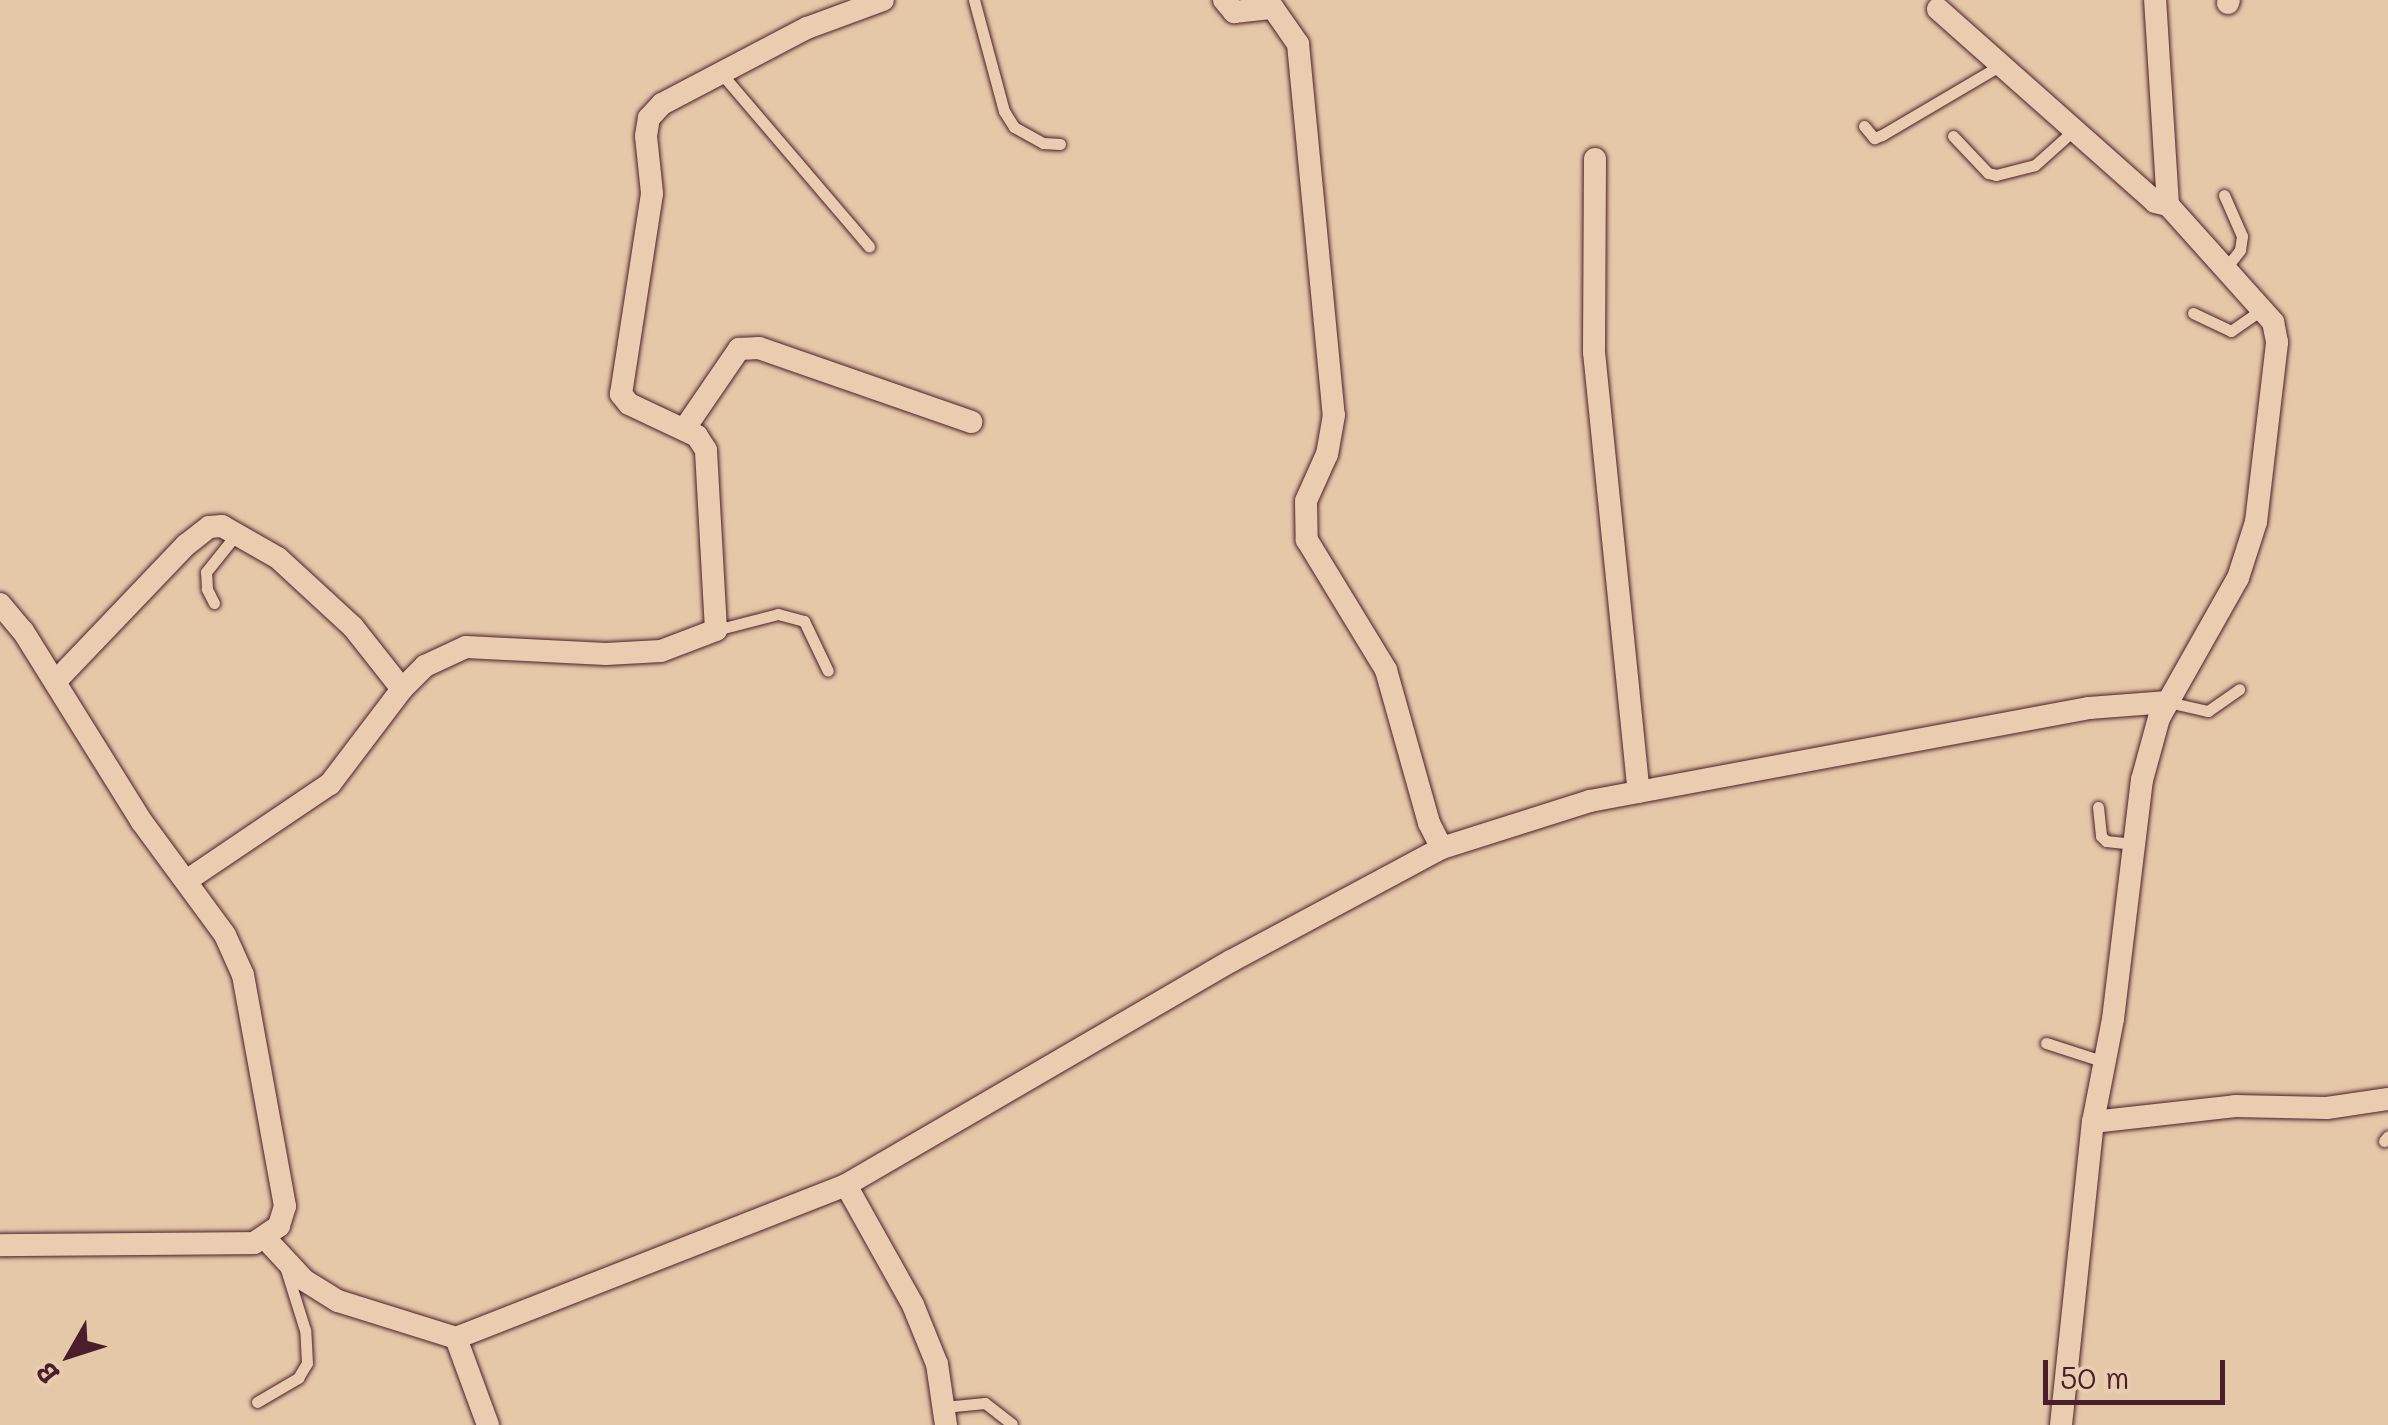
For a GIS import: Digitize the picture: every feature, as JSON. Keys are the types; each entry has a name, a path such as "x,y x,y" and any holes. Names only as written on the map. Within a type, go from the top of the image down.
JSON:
{"street":[{"path":"186,881 330,784 402,689 425,666 466,646 606,654 661,650 716,630 706,450 685,428 629,404 621,394 652,193 646,136 650,118 662,104 807,28 884,0"},
{"path":"1224,0 1234,12 1273,8 1298,44 1334,416 1326,454 1306,501 1308,540 1386,670 1428,823 1442,848"},
{"path":"2155,0 2168,205"},
{"path":"1938,9 2155,202 2168,205 2273,322 2278,342 2256,522 2238,578 2152,732 2093,1122 2061,1425"},
{"path":"1596,160 1594,352 1639,792"},
{"path":"685,428 739,349 759,348 972,422"},
{"path":"54,682 198,536 209,527 222,526 278,558 353,627 402,689"},
{"path":"0,604 142,822 225,934 243,975 285,1206 279,1226 265,1238 234,1245 0,1245"},
{"path":"265,1238 304,1280 338,1300 456,1338 846,1184 1231,961 1442,848 1590,801 2089,708 2168,702"},
{"path":"2093,1122 2235,1106 2327,1108 2388,1100"},
{"path":"846,1184 912,1306 937,1364 945,1416"},
{"path":"456,1338 488,1425"}],"lane":[{"path":"974,0 1004,111 1014,127 1043,143 1060,144"},
{"path":"1864,126 1874,138 1882,136 2000,66"},
{"path":"721,73 870,246"},
{"path":"1952,136 1988,174 1996,175 2034,165 2074,130"},
{"path":"2224,196 2242,236 2240,250 2226,268"},
{"path":"2193,313 2231,331 2263,310"},
{"path":"214,603 206,590 206,572 238,532"},
{"path":"716,630 778,614 804,621 828,671"},
{"path":"2168,702 2208,711 2239,689"},
{"path":"2098,808 2101,836 2106,841 2134,844"},
{"path":"2046,1044 2105,1062"},
{"path":"258,1402 298,1378 307,1363 304,1330 282,1258"},
{"path":"945,1416 985,1404 1012,1424"}]}
